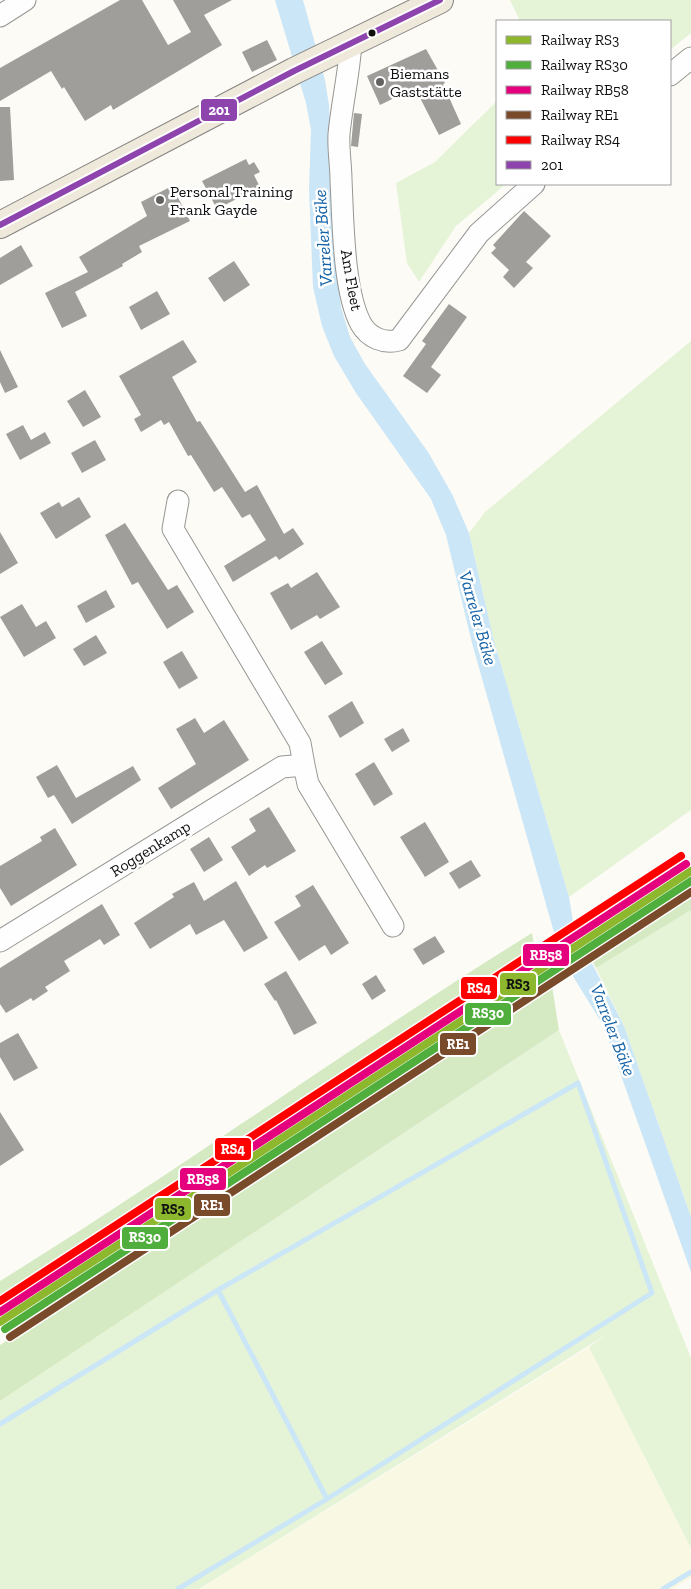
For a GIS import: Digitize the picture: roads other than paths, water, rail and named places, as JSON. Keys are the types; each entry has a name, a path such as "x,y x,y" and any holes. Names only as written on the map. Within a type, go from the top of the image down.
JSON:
{"main road":[{"path":"0,224 291,72 351,43 414,6 440,0"}],"street":[{"path":"0,16 25,0"},
{"name":"Am Fleet","path":"351,43 349,76 339,136 343,215 353,307 361,325 373,337 388,343 399,340 479,233 533,185"},
{"path":"671,74 691,58"},
{"path":"178,501 173,529 300,743 308,784 393,926"},
{"name":"Roggenkamp","path":"0,941 282,767 304,765"}],"water":[{"name":"Varreler Bäke","path":"275,0 303,0 325,80 329,105 336,261 341,307 350,337 365,364 428,452 452,494 469,533 494,641 569,897 574,928 624,1026 691,1217 691,1272 603,1025 566,965 553,929 472,643 446,535 431,499 356,393 334,356 322,326 313,287 309,190 311,130 306,103"}],"waterway":[{"path":"0,1424 218,1290 578,1083 652,1293 327,1499 178,1589"},
{"path":"218,1290 327,1499"},
{"path":"663,1589 691,1572"}],"rail line":[{"name":"RS4","path":"0,1301 681,856"},
{"name":"RB58","path":"0,1312 686,864"},
{"name":"RS3","path":"0,1322 691,871"},
{"name":"RS30","path":"5,1329 691,881"},
{"name":"RE1","path":"10,1337 691,892"}],"place":[{"name":"Biemans Gaststätte","path":"380,82"},
{"name":"Personal Training Frank Gayde","path":"160,200"}]}
